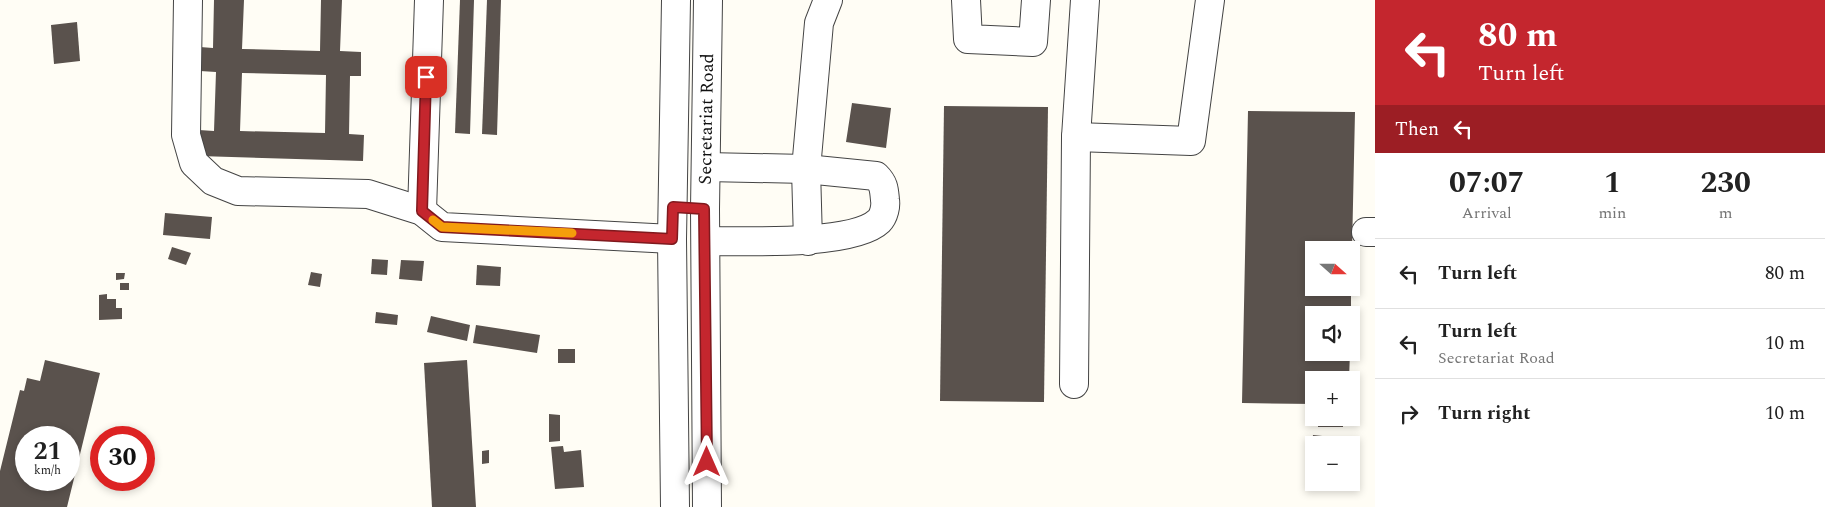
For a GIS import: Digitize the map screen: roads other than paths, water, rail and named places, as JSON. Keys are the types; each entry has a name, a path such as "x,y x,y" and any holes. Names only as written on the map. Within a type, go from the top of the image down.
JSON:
{"street":[{"path":"188,0 186,135 194,163 213,181 238,191 368,194 422,211 442,227 672,239"},
{"path":"422,211 429,0"},
{"name":"Secretariat Road","path":"675,507 672,239 676,0"},
{"name":"Secretariat Road","path":"706,507 706,242 704,209 708,0"},
{"path":"808,241 806,169 819,22 828,0"},
{"path":"966,0 968,39 1033,42 1036,0"},
{"path":"1074,384 1076,137 1085,0"},
{"path":"1076,137 1191,142 1210,0"},
{"path":"706,167 806,169 876,176 884,184 886,206 879,221 860,230 808,241 706,242"},
{"path":"673,207 704,209"}]}
